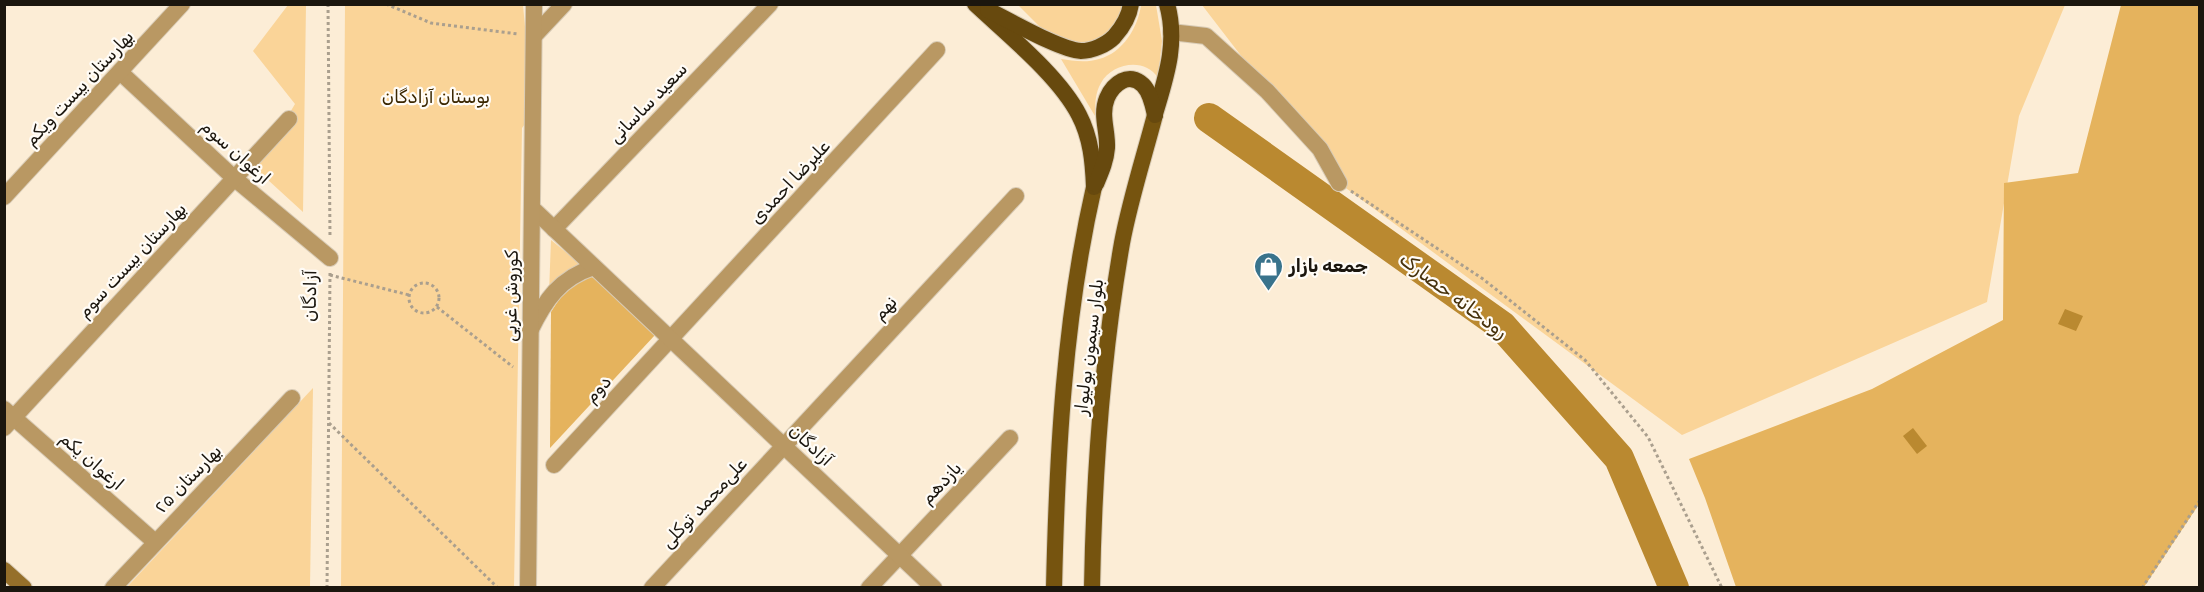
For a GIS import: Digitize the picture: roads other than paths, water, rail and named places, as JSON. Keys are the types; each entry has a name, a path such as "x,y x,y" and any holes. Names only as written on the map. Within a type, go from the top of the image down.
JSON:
{"highway":[{"path":"977,4 1057,44 1082,51 1096,48 1111,40 1121,29 1131,4"},
{"path":"977,4 1071,101 1091,148 1094,187"},
{"path":"1155,115 1169,68 1172,48 1172,32 1167,4"},
{"path":"1094,187 1104,163 1107,147 1104,106 1115,85 1124,80 1133,79 1143,85 1152,102 1155,115"}],"main road":[{"name":"بلوار سیمون بولیوار","path":"1092,588 1095,480 1106,348 1123,240 1155,115"},
{"name":"بلوار سیمون بولیوار","path":"1054,588 1057,472 1068,348 1078,268 1094,187"},
{"path":"4,570 24,588"}],"street":[{"name":"بهارستان بیست ویکم","path":"4,197 183,4"},
{"name":"کوروش غربی","path":"528,588 534,4"},
{"path":"534,36 564,4"},
{"name":"سعید ساسانی","path":"554,229 770,4"},
{"path":"1172,32 1206,36 1267,91 1320,149 1340,183"},
{"name":"علیرضا احمدی","path":"671,339 937,50"},
{"name":"ارغوان سوم","path":"120,72 234,178 330,258"},
{"name":"بهارستان بیست سوم","path":"8,418 289,119"},
{"name":"نهم","path":"784,446 1016,196"},
{"name":"آزادگان","path":"532,208 934,588"},
{"path":"530,331 542,307 554,291 567,279 594,267"},
{"name":"دوم","path":"554,465 671,339"},
{"name":"بهارستان ۲۵","path":"113,588 292,398"},
{"name":"ارغوان یکم","path":"8,418 155,542"},
{"name":"یازدهم","path":"869,588 1010,438"},
{"name":"علی‌محمد توکلی","path":"652,588 784,446"}],"waterway":[{"name":"رودخانه حصارک","path":"1209,118 1502,326 1619,458 1674,588"}],"place":[{"name":"جمعه بازار","path":"1268,292"}],"park label":[{"name":"بوستان آزادگان","path":"436,97"}]}
